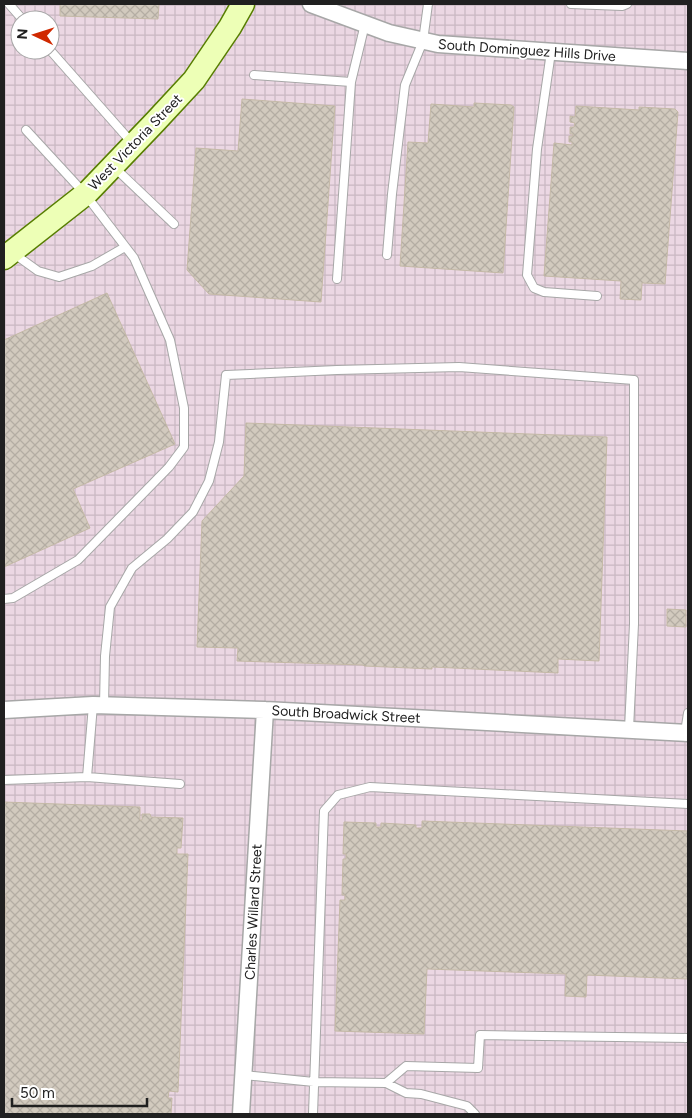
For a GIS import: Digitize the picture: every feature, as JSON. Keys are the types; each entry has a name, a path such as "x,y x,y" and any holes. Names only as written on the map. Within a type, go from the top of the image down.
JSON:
{"street":[{"name":"West Victoria Street","path":"8,255 85,194 134,145 194,80 230,27 243,4"},
{"name":"South Dominguez Hills Drive","path":"311,4 389,33 438,44 688,61"},
{"name":"South Broadwick Street","path":"4,710 98,705 265,710 686,732"},
{"name":"Charles Willard Street","path":"241,1114 265,710"}],"lane":[{"path":"387,254 392,194 406,85 423,41 428,4"},
{"path":"571,4 622,6 627,4"},
{"path":"337,279 351,82 365,24"},
{"path":"551,52 537,149 527,275 534,288 544,292 598,296"},
{"path":"59,60 134,145"},
{"path":"254,75 351,82"},
{"path":"4,599 14,598 78,560 169,468 184,447 184,408 170,340 134,258 85,194 26,130"},
{"path":"113,166 174,224"},
{"path":"8,255 38,271 59,277 92,266 126,247"},
{"path":"87,777 105,656 110,608 132,568 167,539 193,512 208,482 219,442 226,375 459,367 634,380 634,624 629,729"},
{"path":"686,732 688,712"},
{"path":"4,780 87,777 180,784"},
{"path":"313,1114 324,811 338,795 370,787 688,804"},
{"path":"386,1083 406,1066 478,1068 480,1035 688,1038"},
{"path":"244,1076 314,1082 386,1083 406,1093 421,1094 467,1106 475,1114"}],"shaded area":[{"path":"4,4 688,4 688,1114 4,1114"}],"building":[{"path":"60,4 159,4 158,19 60,16"},
{"path":"242,99 335,106 321,302 209,294 187,270 196,148 238,151"},
{"path":"474,103 511,105 514,107 503,273 400,266 408,142 428,143 431,104 474,107"},
{"path":"576,106 639,110 639,107 675,109 678,112 665,284 642,283 641,300 620,299 621,281 544,276 554,143 572,145 572,142 569,142 569,136 573,136 573,134 570,134 570,127 574,127 575,123 570,122 570,116 575,117"},
{"path":"107,293 175,444 73,489 90,528 4,567 4,340"},
{"path":"246,423 607,437 599,661 558,659 558,673 432,667 432,669 237,661 238,648 197,647 202,521 244,476"},
{"path":"667,609 686,610 686,627 667,626"},
{"path":"4,802 140,807 140,820 142,820 142,814 150,814 151,817 183,818 181,848 177,848 177,854 188,854 178,1092 169,1091 168,1098 172,1098 171,1114 4,1114 4,942 6,895 4,895"},
{"path":"422,821 688,831 688,979 587,975 586,997 565,996 566,974 427,969 424,1034 335,1031 340,900 345,900 345,895 342,895 343,859 346,859 346,854 343,854 344,822 376,823 376,827 381,827 381,823 416,825 416,828 422,828"}]}
